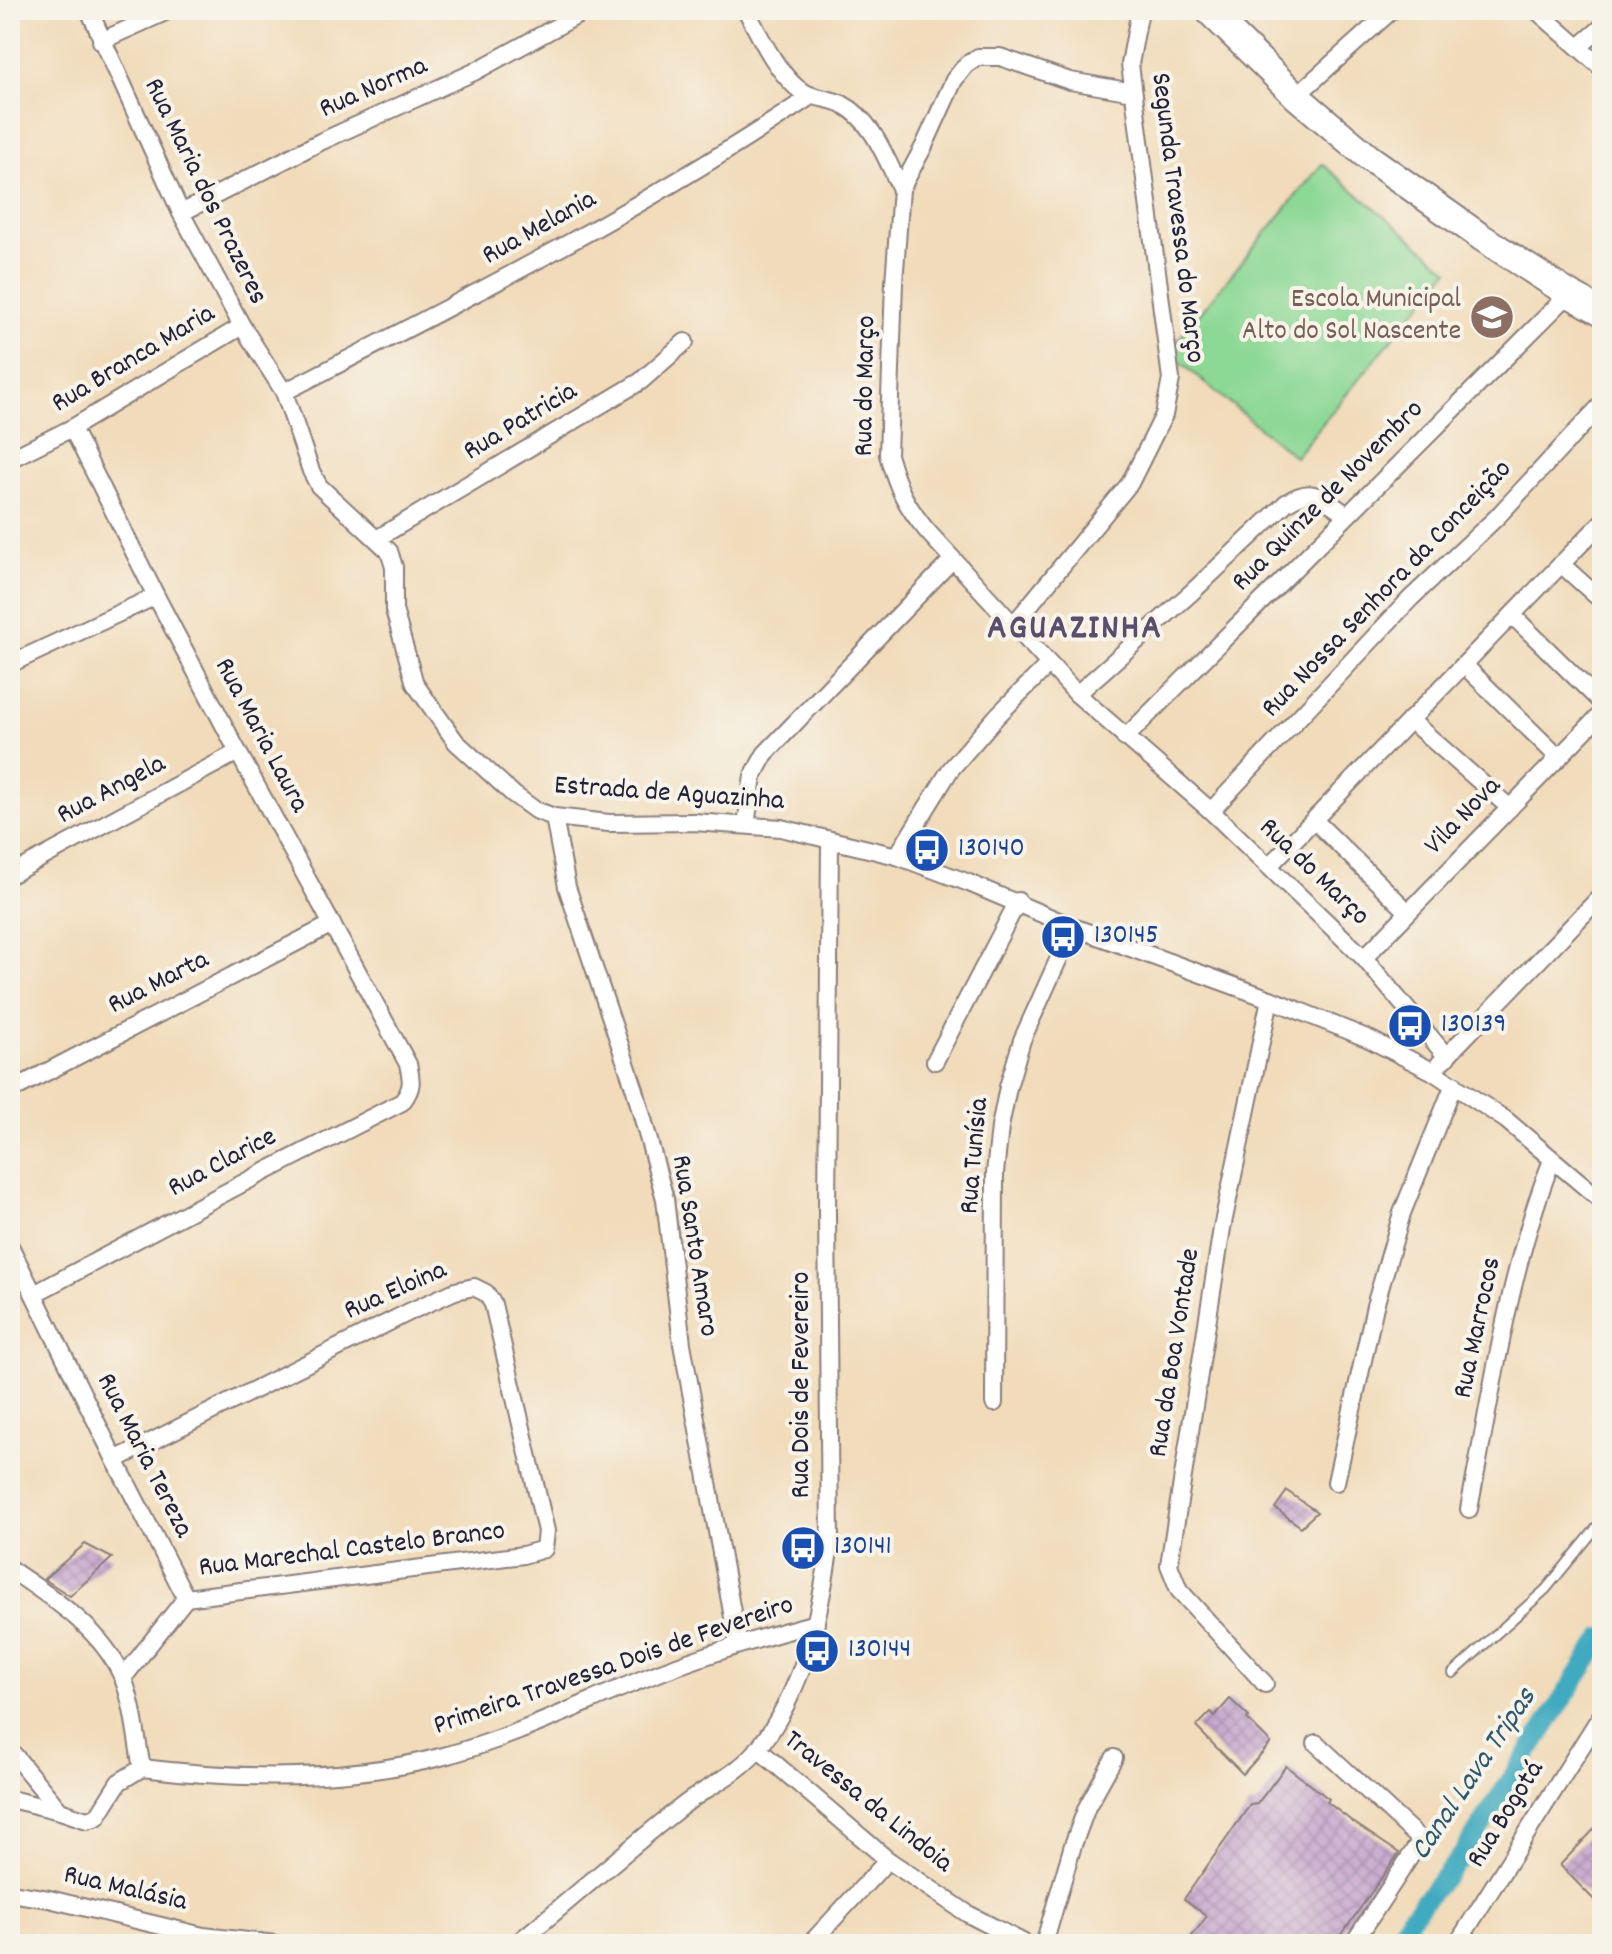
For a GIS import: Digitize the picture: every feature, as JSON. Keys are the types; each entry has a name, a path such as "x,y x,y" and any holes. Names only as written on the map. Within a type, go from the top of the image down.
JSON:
{"main road":[{"path":"1208,10 1296,96 1368,157 1481,237 1602,312"}],"street":[{"name":"Rua Maria dos Prazeres","path":"89,10 181,213 242,326 284,392"},
{"path":"101,41 170,10"},
{"name":"Rua Norma","path":"181,213 320,142 474,72 587,10"},
{"path":"746,10 781,69 797,89 843,105 862,120 874,135 901,189"},
{"name":"Segunda Travessa do Março","path":"1014,624 1130,483 1164,415 1171,379 1130,64 1140,10"},
{"path":"1296,96 1392,10"},
{"path":"1536,10 1602,68"},
{"path":"1579,47 1602,27"},
{"name":"Rua do Março","path":"1133,92 1070,81 1000,57 978,57 966,65 954,80 901,189 894,283 888,455 905,503 952,560 1077,694 1211,811 1364,958 1447,1057"},
{"name":"Rua Melania","path":"284,392 511,276 635,207 728,153 811,96"},
{"name":"Rua Quinze de Novembro","path":"1125,738 1569,294"},
{"name":"Rua Branca Maria","path":"10,459 72,428 242,326"},
{"name":"Rua Patricia","path":"378,538 641,381 685,342"},
{"name":"Estrada de Aguazinha","path":"284,392 319,486 389,551 394,567 394,610 415,684 441,724 478,763 535,810 554,817 609,823 694,822 781,828 897,856 1018,901 1073,927 1369,1039 1454,1084 1506,1120 1602,1201"},
{"name":"Rua Nossa Senhora da Conceição","path":"1211,811 1410,599 1497,517 1602,404"},
{"name":"Rua Maria Laura","path":"72,428 238,752 408,1064"},
{"path":"1077,694 1286,503 1304,493 1313,494 1346,514"},
{"path":"1269,866 1602,522"},
{"path":"746,825 753,776 765,754 952,560"},
{"path":"1561,564 1602,601"},
{"path":"10,664 156,596"},
{"path":"1512,615 1602,703"},
{"path":"897,856 950,770 997,716 1049,664"},
{"path":"1464,665 1559,758"},
{"name":"Vila Nova","path":"1364,958 1602,713"},
{"path":"1410,720 1510,808"},
{"name":"Rua Angela","path":"10,875 238,752"},
{"name":"Rua Santo Amaro","path":"554,817 567,887 635,1090 665,1199 682,1344 738,1644"},
{"path":"1314,820 1408,912"},
{"name":"Rua Dois de Fevereiro","path":"516,1944 619,1856 687,1802 731,1773 758,1749 794,1684 816,1623 824,1592 830,1542 827,1211 830,840"},
{"path":"1432,1071 1602,895"},
{"path":"935,1061 1018,901"},
{"name":"Rua Marta","path":"10,1091 332,924"},
{"name":"Rua Tunísia","path":"994,1403 995,1173 1000,1127 1022,1040 1073,927"},
{"name":"Rua da Boa Vontade","path":"1265,1684 1179,1590 1169,1565 1222,1228 1270,999"},
{"name":"Rua Clarice","path":"34,1294 402,1102 410,1092 412,1082 408,1064"},
{"path":"1336,1482 1375,1306 1402,1213 1454,1084"},
{"name":"Rua Marrocos","path":"1469,1509 1514,1277 1533,1210 1552,1160"},
{"name":"Rua Maria Tereza","path":"10,1246 186,1598"},
{"name":"Rua Eloina","path":"115,1460 411,1311 455,1291 474,1287 486,1293 493,1304 546,1531 544,1549 523,1555"},
{"name":"Rua Marechal Castelo Branco","path":"186,1598 523,1555"},
{"path":"10,1569 92,1632 110,1653 123,1678 142,1768 119,1782 97,1817 87,1820 10,1799"},
{"path":"123,1678 186,1598"},
{"name":"Primeira Travessa Dois de Fevereiro","path":"142,1768 245,1777 330,1774 442,1757 512,1736 648,1677 738,1644 816,1623"},
{"name":"Rua Bogotá","path":"1457,1944 1602,1714"},
{"path":"1316,1743 1421,1840 1353,1944"},
{"name":"Travessa da Lindoia","path":"758,1749 888,1860 968,1914 1026,1944"},
{"path":"10,1750 60,1811"},
{"path":"1044,1944 1087,1807 1114,1758"},
{"path":"810,1944 888,1860"},
{"name":"Rua Malásia","path":"10,1893 49,1899 203,1936 275,1944"}],"lane":[{"path":"1453,1673 1546,1589 1602,1521"}],"green space":[{"path":"1322,164 1449,270 1295,457 1168,352"}],"building":[{"path":"1287,1491 1317,1512 1301,1527 1275,1508"},
{"path":"85,1544 112,1558 70,1596 44,1579"},
{"path":"1230,1699 1271,1743 1243,1774 1196,1727 1211,1712 1215,1716"},
{"path":"1286,1766 1329,1799 1327,1802 1399,1853 1335,1944 1186,1944 1207,1916 1184,1899 1250,1805 1257,1804"},
{"path":"1602,1821 1602,1908 1560,1865"}],"waterway":[{"name":"Canal Lava Tripas","path":"1396,1944 1410,1918 1463,1854 1602,1638"}],"place":[{"name":"Escola Municipal Alto do Sol Nascente","path":"1492,317"},
{"name":"130140","path":"927,850"},
{"name":"130145","path":"1063,937"},
{"name":"130139","path":"1410,1026"},
{"name":"130141","path":"803,1548"},
{"name":"130144","path":"817,1651"}],"district":[{"name":"AGUAZINHA","path":"1075,630"}]}
